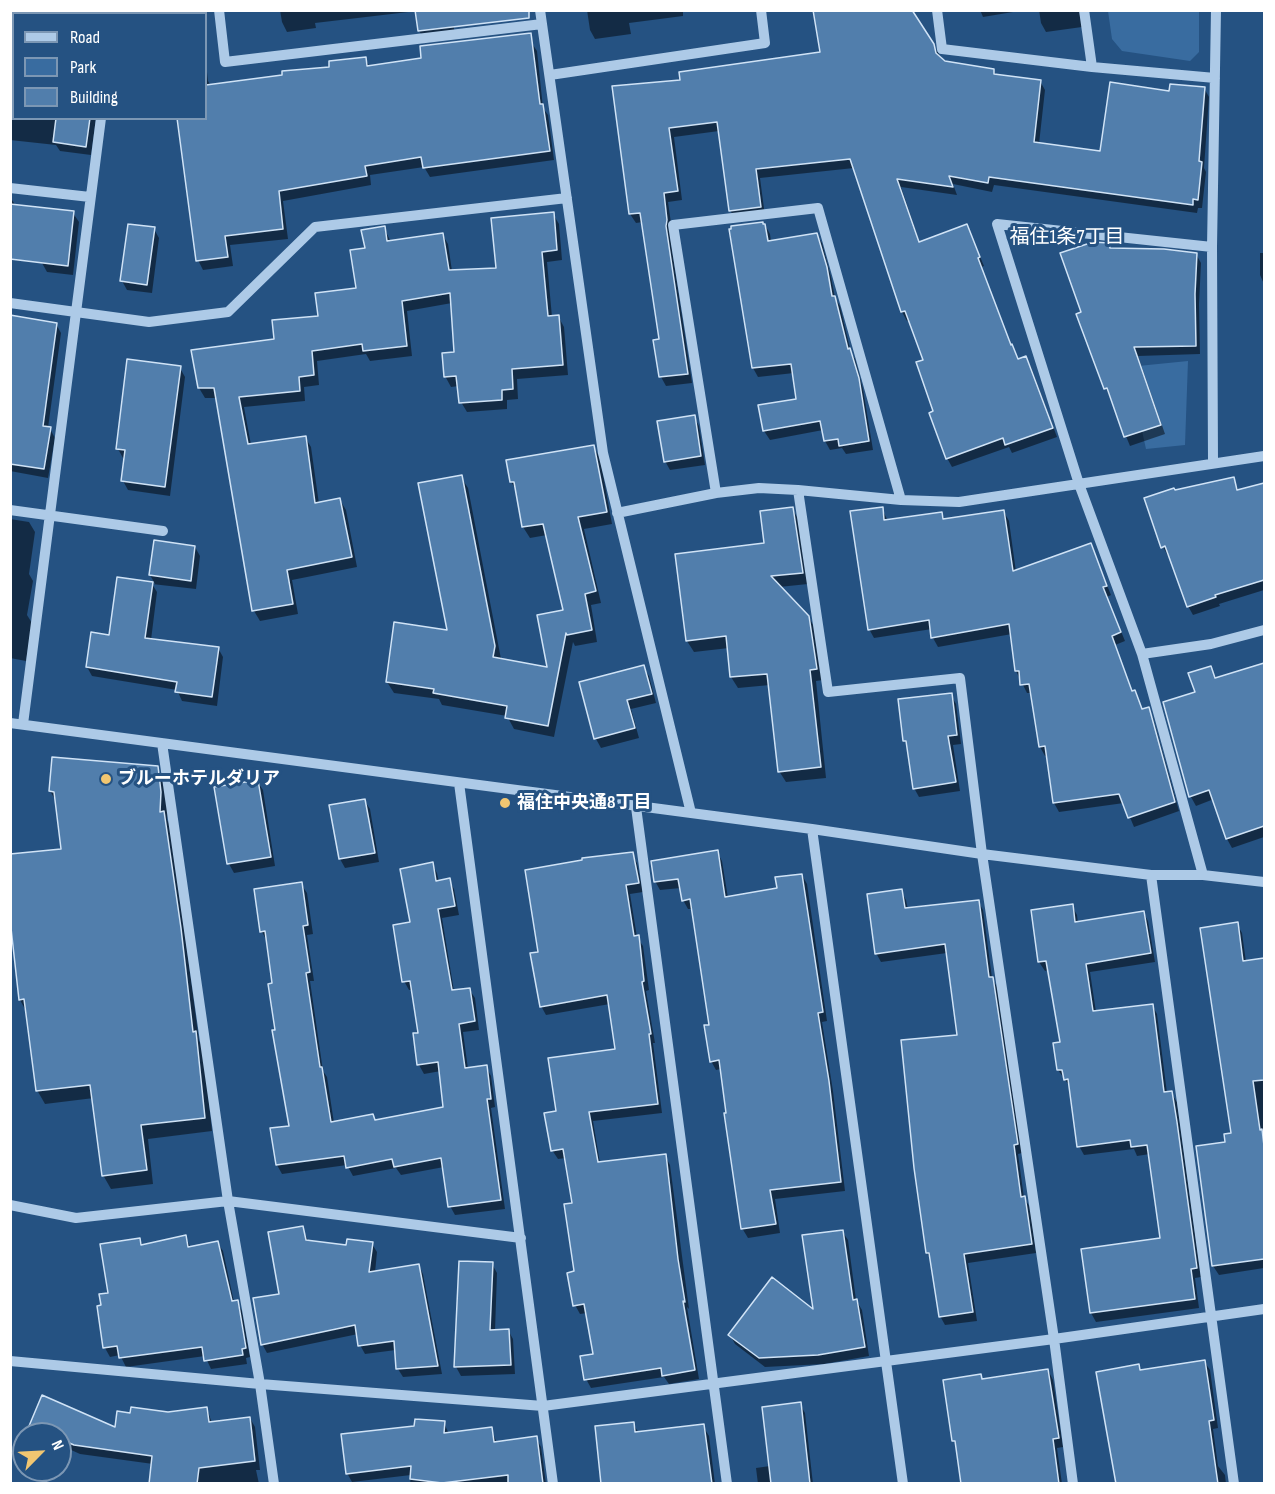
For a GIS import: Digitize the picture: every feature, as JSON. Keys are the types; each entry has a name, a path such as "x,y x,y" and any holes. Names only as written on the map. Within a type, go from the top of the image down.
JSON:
{"street":[{"path":"219,10 225,62 542,24"},
{"path":"540,10 603,453 690,813"},
{"path":"550,75 765,43 761,10"},
{"path":"937,10 942,49 1092,67 1215,78"},
{"path":"1084,10 1092,67"},
{"path":"1213,462 1212,247 1216,10"},
{"path":"23,724 100,120"},
{"path":"10,188 90,197"},
{"path":"10,303 149,322 228,312 315,227 567,198"},
{"path":"716,493 673,225 818,208 902,500"},
{"path":"1203,875 1142,654 1079,484 997,224 1212,247"},
{"path":"617,513 716,493 759,488 902,500 960,502 1264,456"},
{"path":"798,490 828,692 960,678 982,854 1074,1484"},
{"path":"10,510 163,531"},
{"path":"1142,654 1211,644 1264,630"},
{"path":"10,723 982,854 1150,875 1203,875 1264,882"},
{"path":"162,743 228,1201 260,1384 274,1484"},
{"path":"459,783 554,1484"},
{"path":"636,807 727,1484"},
{"path":"812,830 903,1484"},
{"path":"1150,875 1234,1484"},
{"path":"10,1206 76,1218 228,1201 521,1238"},
{"path":"10,1361 260,1384 543,1406 1264,1310"}],"green space":[{"path":"1108,11 1199,11 1199,52 1190,61 1122,51 1112,39"},
{"path":"1188,361 1185,445 1146,449 1128,367"}],"building":[{"path":"415,10 529,10 529,18 418,31"},
{"path":"813,10 912,10 934,44 936,53 945,61 994,69 994,74 1041,80 1034,142 1100,151 1110,82 1169,91 1170,84 1205,87 1199,161 1202,162 1198,200 1193,199 1193,205 989,177 988,183 949,176 953,187 897,179 919,242 967,224 1011,345 1018,359 1026,356 1053,428 1005,445 1003,438 946,459 929,413 933,411 916,362 923,360 905,311 901,312 850,159 756,169 761,207 729,211 717,122 669,128 678,191 664,193 666,226 688,374 659,377 653,340 659,339 640,213 629,214 612,86 680,80 679,72 820,52"},
{"path":"531,33 540,104 543,104 550,151 423,168 421,157 365,166 367,176 279,191 283,229 225,236 228,257 196,261 177,120 207,120 207,85 282,75 282,71 329,67 329,61 366,57 367,66 421,58 420,46"},
{"path":"56,120 90,120 86,147 53,142"},
{"path":"10,204 74,211 68,266 10,259"},
{"path":"554,212 557,250 542,252 548,316 559,315 563,365 512,369 513,389 502,390 502,400 459,403 456,376 444,377 442,353 454,352 450,293 402,301 407,346 363,351 362,344 312,351 314,375 299,377 300,391 239,397 248,444 306,436 315,503 340,498 352,557 287,570 293,604 252,611 214,388 198,388 191,350 274,339 272,320 318,316 315,293 356,288 350,250 365,248 361,230 385,226 387,241 443,233 449,270 496,268 491,218"},
{"path":"763,222 768,241 817,233 827,267 832,296 835,296 848,349 850,348 859,378 869,441 839,446 838,439 824,441 820,421 763,431 758,405 796,399 791,364 752,368 729,229 731,226"},
{"path":"128,224 155,227 147,285 120,281"},
{"path":"1093,242 1109,243 1110,248 1164,249 1197,253 1196,346 1134,347 1161,425 1124,437 1107,388 1104,389 1076,314 1081,312 1060,253"},
{"path":"10,315 57,323 43,426 51,427 44,469 10,464"},
{"path":"127,359 181,366 165,487 121,481 125,450 116,449"},
{"path":"695,415 701,456 664,462 657,421"},
{"path":"594,445 607,512 578,517 596,591 585,594 592,630 567,635 566,633 548,726 505,718 507,706 433,693 434,689 386,682 394,622 447,630 418,483 462,475 495,646 493,657 547,667 537,615 563,610 543,524 522,527 514,482 510,482 506,460"},
{"path":"1234,477 1237,490 1264,483 1264,580 1215,595 1216,597 1187,607 1165,546 1161,548 1144,498 1174,488 1175,490"},
{"path":"793,507 803,573 771,576 809,616 817,669 810,670 821,767 778,772 767,674 730,677 726,636 686,641 675,554 764,543 760,511"},
{"path":"883,507 884,520 942,512 943,519 1004,510 1013,571 1091,543 1107,586 1103,587 1121,632 1112,636 1132,691 1135,690 1142,709 1149,707 1175,802 1128,818 1119,794 1053,803 1045,746 1039,747 1029,684 1020,685 1019,671 1015,671 1009,624 931,638 929,620 868,630 850,511"},
{"path":"154,540 195,546 191,581 149,575"},
{"path":"117,577 153,582 145,638 219,647 212,697 175,692 177,682 86,667 91,632 109,635"},
{"path":"1264,663 1264,826 1226,839 1209,790 1189,797 1163,702 1195,692 1188,673 1211,666 1215,678"},
{"path":"644,665 652,694 627,700 635,728 594,739 579,682"},
{"path":"952,693 957,735 948,736 956,782 913,789 906,741 903,741 898,699"},
{"path":"52,757 158,766 161,792 160,812 164,811 193,1032 196,1031 205,1118 141,1125 147,1170 102,1176 90,1085 36,1091 24,999 19,1000 10,919 10,854 61,849 54,792 49,791"},
{"path":"258,780 271,857 227,864 214,787"},
{"path":"365,799 375,853 339,859 329,805"},
{"path":"718,850 725,897 777,888 775,877 802,874 823,1012 818,1013 841,1182 770,1190 776,1224 741,1229 724,1113 726,1113 719,1060 710,1062 704,1025 709,1025 690,899 682,901 678,879 654,882 651,861"},
{"path":"633,852 639,883 626,885 634,936 639,935 644,981 642,982 651,1034 649,1034 658,1104 589,1112 598,1162 666,1154 685,1302 683,1301 695,1370 662,1376 661,1368 584,1380 580,1356 593,1354 584,1304 573,1306 567,1273 574,1271 564,1204 572,1203 563,1149 551,1151 544,1113 556,1111 548,1058 615,1049 607,995 540,1007 530,953 538,952 525,870 582,860 582,858"},
{"path":"433,862 436,881 450,878 455,906 438,909 452,990 470,988 475,1021 459,1024 465,1068 487,1065 491,1099 487,1099 501,1200 448,1207 441,1158 394,1167 392,1159 346,1168 344,1156 276,1165 270,1128 289,1126 272,1030 275,1030 268,984 272,983 265,931 260,932 254,889 302,882 308,925 303,926 310,972 306,973 331,1122 373,1114 375,1120 443,1107 438,1062 417,1065 413,1033 418,1033 410,981 402,982 393,925 410,922 400,869"},
{"path":"902,889 905,908 979,900 989,977 993,977 1018,1144 1014,1145 1021,1197 1025,1196 1032,1244 964,1254 973,1312 939,1317 929,1253 926,1253 914,1168 901,1040 957,1035 945,944 875,954 867,894"},
{"path":"1073,904 1075,922 1144,911 1151,953 1086,964 1093,1011 1153,1004 1164,1092 1172,1091 1177,1122 1197,1268 1191,1269 1195,1299 1090,1313 1081,1249 1160,1238 1147,1145 1131,1147 1130,1140 1077,1147 1068,1079 1064,1080 1062,1070 1057,1070 1053,1043 1060,1042 1046,961 1038,962 1031,910"},
{"path":"1238,922 1243,961 1264,958 1264,1080 1253,1081 1264,1146 1264,1259 1212,1266 1196,1146 1225,1142 1224,1134 1231,1133 1200,928"},
{"path":"303,1226 306,1240 346,1245 347,1239 373,1242 369,1272 419,1264 438,1366 396,1369 394,1341 358,1346 355,1325 261,1345 253,1298 279,1294 268,1232"},
{"path":"843,1230 853,1300 857,1299 865,1347 818,1355 759,1358 728,1335 772,1277 813,1309 802,1235"},
{"path":"186,1235 188,1247 218,1241 232,1301 238,1300 246,1348 242,1349 243,1355 204,1361 202,1347 119,1358 117,1346 103,1348 97,1306 101,1305 99,1294 108,1293 100,1244 140,1238 141,1245"},
{"path":"459,1261 493,1262 490,1330 509,1329 511,1365 454,1367"},
{"path":"1205,1360 1214,1420 1209,1421 1218,1484 1116,1484 1096,1372 1139,1364 1140,1370"},
{"path":"1048,1369 1059,1438 1053,1439 1059,1484 961,1484 943,1380 981,1374 982,1379"},
{"path":"42,1395 115,1427 117,1411 130,1413 131,1407 168,1412 207,1407 209,1422 250,1417 255,1461 199,1468 197,1484 149,1484 152,1456 74,1445 72,1444 72,1422 31,1422"},
{"path":"801,1402 810,1484 771,1484 762,1407"},
{"path":"415,1419 445,1421 444,1433 492,1427 494,1442 537,1436 543,1484 508,1484 508,1475 442,1483 410,1479 411,1466 346,1474 341,1434 414,1426"},
{"path":"634,1422 635,1432 704,1424 712,1484 601,1484 595,1426"}],"place":[{"name":"ブルーホテルダリア","path":"106,779"},
{"name":"福住中央通8丁目","path":"505,803"}],"district":[{"name":"福住1条7丁目","path":"1067,238"}]}
